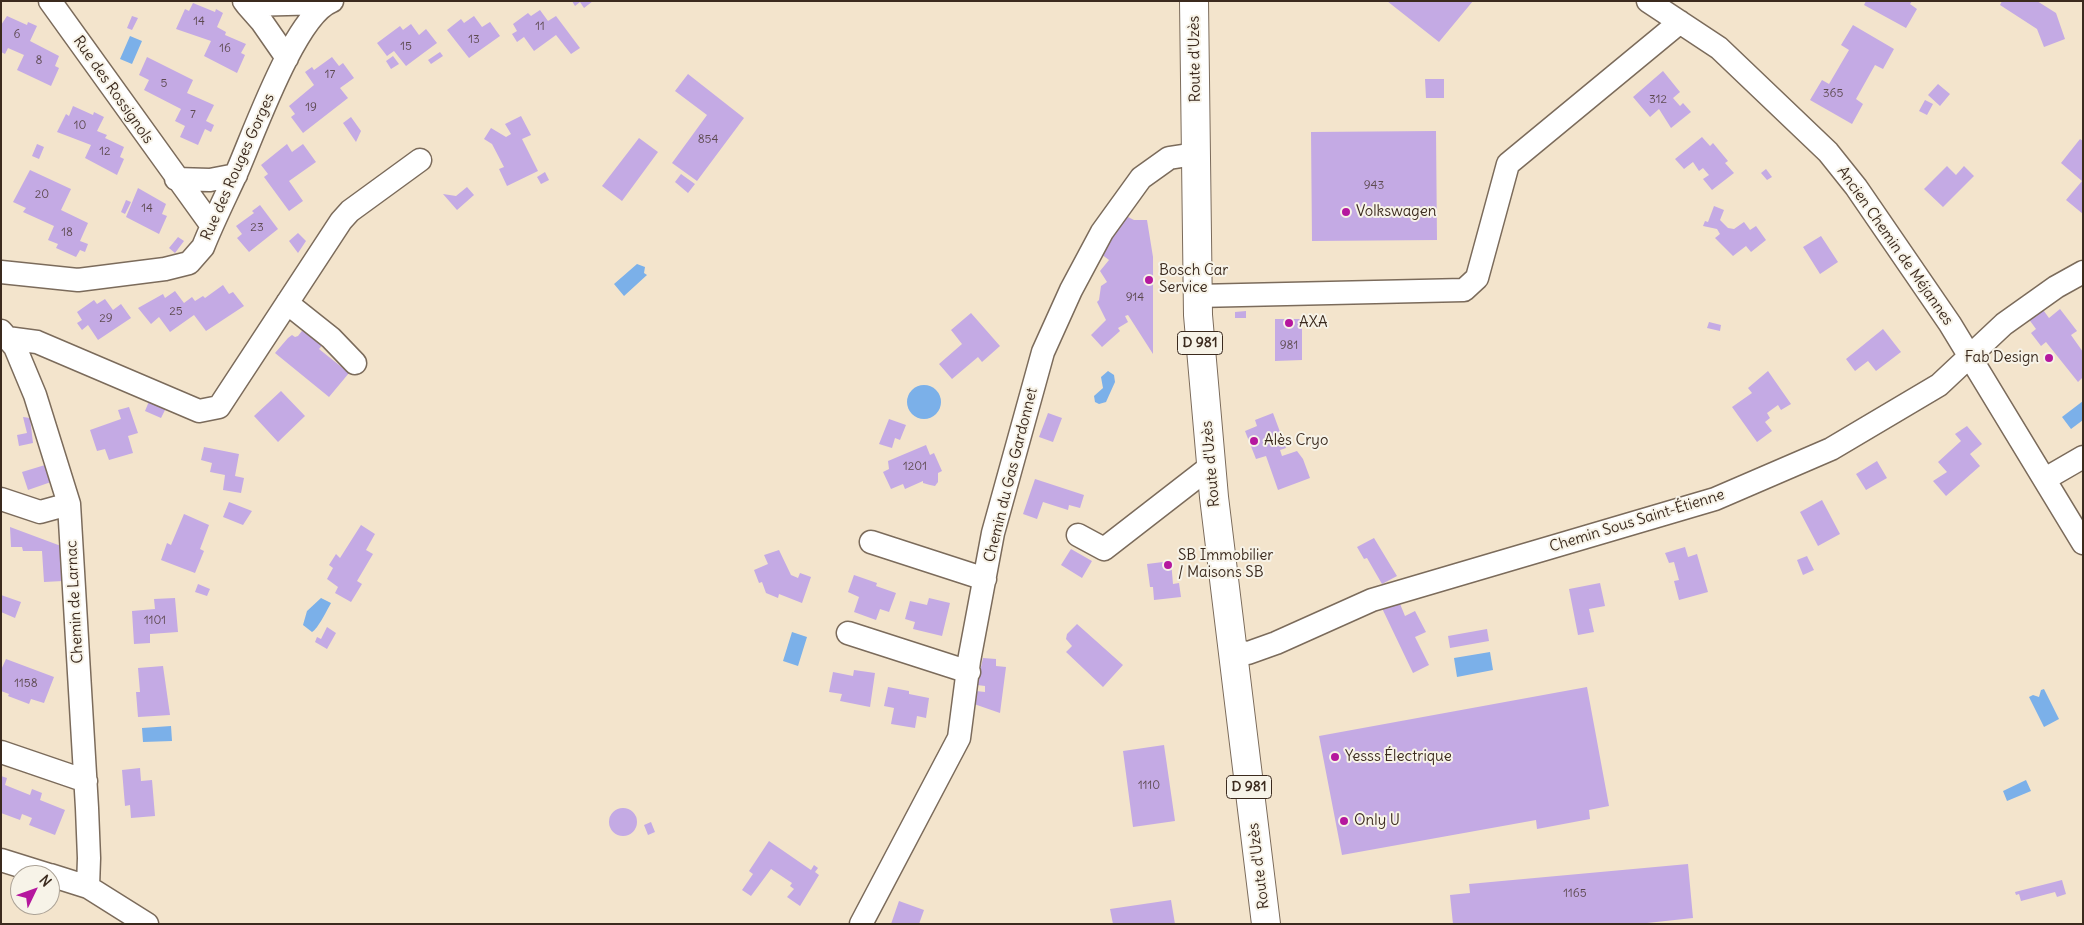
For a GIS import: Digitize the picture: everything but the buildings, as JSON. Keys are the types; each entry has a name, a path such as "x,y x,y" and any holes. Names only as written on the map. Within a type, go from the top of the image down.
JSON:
{"main road":[{"name":"Route d'Uzès","path":"1194,1 1198,296 1211,466 1266,924"}],"street":[{"name":"Rue des Rossignols","path":"50,1 212,226"},
{"name":"Ancien Chemin de Méjannes","path":"1648,1 1719,48 1828,152 1856,187 1950,324 2083,543"},
{"name":"Rue des Rouges Gorges","path":"245,3 329,2"},
{"name":"Rue des Rouges Gorges","path":"1,272 78,280 165,270 189,264 203,247 287,58 307,24 329,2"},
{"name":"Rue des Rouges Gorges","path":"245,3 262,22 287,58"},
{"path":"1198,296 1464,290 1477,278 1508,164 1680,22"},
{"name":"Chemin du Gas Gardonnet","path":"861,924 959,738 993,532 1043,352 1071,290 1102,232 1140,178 1169,158 1195,154"},
{"path":"4,335 37,342 199,411 219,407 350,211 420,160"},
{"path":"176,178 210,180 236,175"},
{"name":"Chemin Sous Saint-Étienne","path":"1233,651 1248,653 1276,643 1372,600 1715,499 1831,449 1939,385 2004,324 2056,287 2083,272"},
{"path":"287,303 330,338 356,363"},
{"name":"Chemin de Larnac","path":"4,335 15,347 35,396 69,504 86,781 89,858 88,887"},
{"path":"2045,480 2083,458"},
{"path":"1078,535 1104,549 1211,466"},
{"path":"1,499 40,512 69,504"},
{"path":"870,542 985,579"},
{"path":"848,634 969,672"},
{"path":"1,752 86,781"},
{"path":"1,860 17,865"},
{"path":"60,878 88,887 146,924"}],"water":[{"path":"130,36 142,41 132,64 120,59"},
{"path":"637,264 645,267 644,273 647,275 624,296 614,284"},
{"path":"1108,371 1114,375 1115,382 1106,402 1099,404 1095,402 1094,396 1103,388 1101,377"},
{"path":"924,385 936,390 941,402 936,414 924,419 912,414 907,402 912,390"},
{"path":"2083,401 2083,420 2071,429 2062,417"},
{"path":"321,598 331,603 320,623 312,632 303,625 307,611"},
{"path":"792,632 807,637 798,666 783,661"},
{"path":"1490,652 1493,670 1457,677 1454,658"},
{"path":"2044,689 2059,719 2044,727 2029,697 2033,695 2039,697 2041,690"},
{"path":"171,726 172,741 143,742 142,728"},
{"path":"2026,780 2031,791 2007,801 2003,791"}],"place":[{"name":"Volkswagen","path":"1346,212"},
{"name":"Bosch Car Service","path":"1149,280"},
{"name":"AXA","path":"1289,323"},
{"name":"Fab Design","path":"2049,358"},
{"name":"Alès Cryo","path":"1254,441"},
{"name":"SB Immobilier / Maisons SB","path":"1168,565"},
{"name":"Yesss Électrique","path":"1335,757"},
{"name":"Only U","path":"1344,821"}]}
